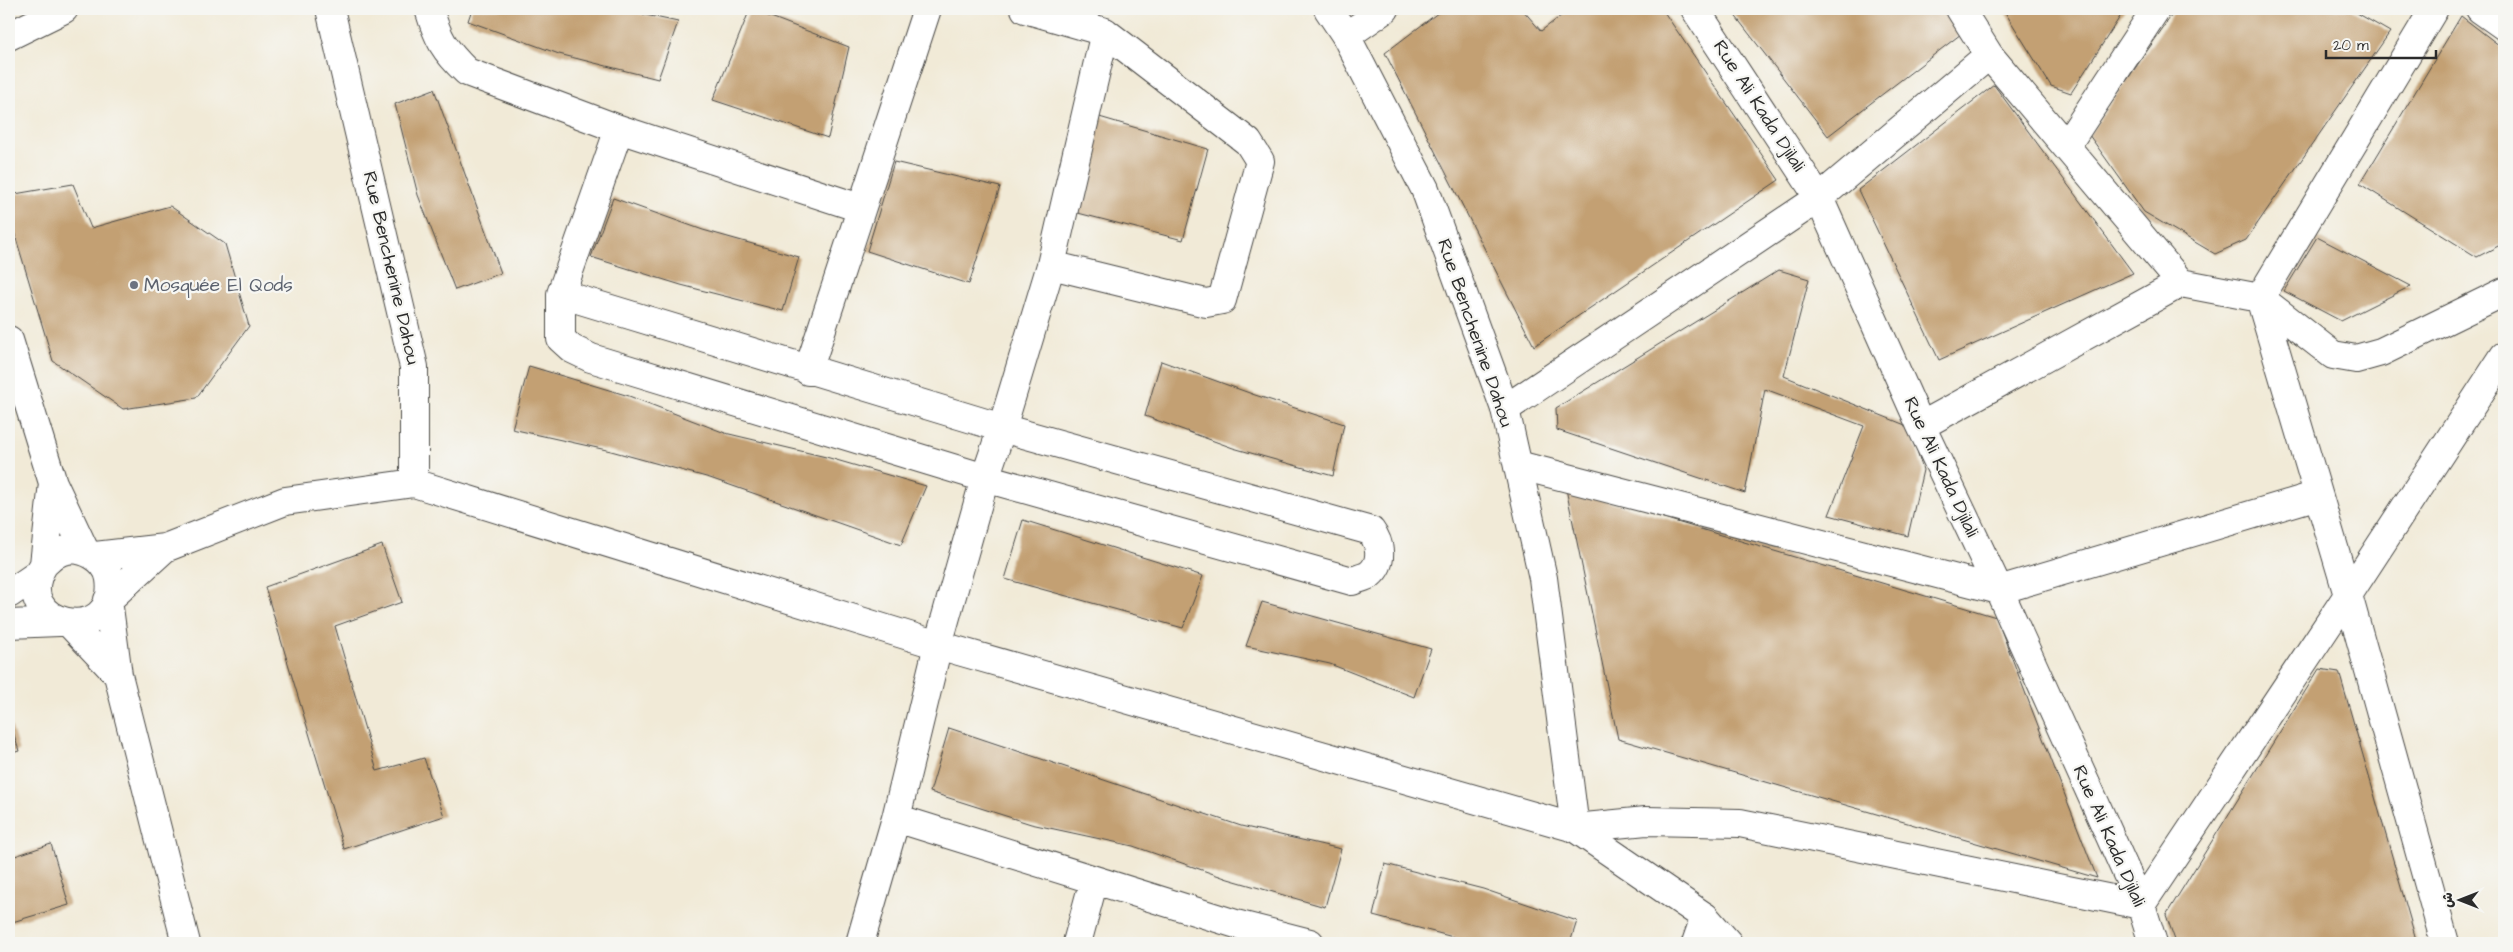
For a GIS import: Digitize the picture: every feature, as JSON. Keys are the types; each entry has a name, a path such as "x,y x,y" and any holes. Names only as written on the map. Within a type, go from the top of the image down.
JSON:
{"street":[{"path":"9,36 64,9"},
{"name":"Rue Benchenine Dahou","path":"330,9 414,367 414,483"},
{"path":"429,9 447,54 467,72 620,129 860,208"},
{"path":"808,371 860,208 927,9"},
{"path":"1025,9 1105,32 1248,142 1260,161 1222,300 1206,303 1051,265"},
{"name":"Rue Benchenine Dahou","path":"1328,9 1346,36 1424,189 1505,409 1543,578 1575,828"},
{"path":"1346,36 1385,9"},
{"name":"Rue Ali Kada Djilali","path":"1695,9 1819,198 1921,426 1999,590 2141,905 2153,943"},
{"path":"1960,9 1990,55 2181,283 2260,298 2332,355 2356,359 2381,352 2504,292"},
{"path":"2066,146 2156,9"},
{"path":"2434,9 2260,298 2348,596 2445,943"},
{"path":"2480,9 2504,26"},
{"path":"860,943 896,818 938,645 985,478 1051,265 1105,32"},
{"path":"1505,409 1819,198 1990,55"},
{"path":"561,294 808,371 1002,428 1371,531 1379,541 1380,550 1377,563 1370,574 1352,581 985,478 591,358 572,349 561,339 561,294 620,129"},
{"path":"1921,426 2181,283"},
{"path":"9,340 53,483 90,554 103,564 109,575 111,588 108,600 102,610 92,619 81,624 9,624"},
{"path":"2500,361 2504,393"},
{"path":"1575,828 1646,821 1740,823 2141,905 2348,596 2500,361"},
{"path":"1518,464 1999,590 2318,495"},
{"path":"53,483 37,598 43,608 65,623 118,675"},
{"path":"9,594 62,551 90,554 166,548 285,501 414,483 938,645 1575,828 1704,917 1728,943"},
{"path":"108,600 166,548"},
{"path":"108,600 118,675 186,943"},
{"path":"896,818 1236,924 1310,943"},
{"path":"1077,943 1094,880"},
{"path":"1696,943 1704,917"}],"building":[{"path":"472,9 618,9 678,22 658,79 559,54 468,21"},
{"path":"750,9 849,47 828,138 713,100"},
{"path":"1443,9 1522,9 1541,31 1570,9 1662,9 1779,180 1534,346 1385,53"},
{"path":"1730,9 1943,9 1961,34 1828,136"},
{"path":"2003,9 2125,9 2071,93 2051,86"},
{"path":"2176,9 2350,9 2390,32 2246,240 2215,254 2144,212 2089,135"},
{"path":"2461,16 2504,49 2504,243 2477,257 2360,184"},
{"path":"1994,85 2133,273 1939,360 1858,190"},
{"path":"434,89 501,273 455,290 418,195 395,104"},
{"path":"1096,116 1208,149 1183,240 1074,212"},
{"path":"894,162 1000,187 969,284 867,251"},
{"name":"Mosquée El Qods","path":"73,184 91,228 170,206 225,244 249,326 196,398 123,409 53,361 9,215 9,195"},
{"path":"613,198 703,230 799,257 783,311 681,285 591,257"},
{"path":"2317,237 2411,286 2341,321 2284,291"},
{"path":"1779,270 1809,279 1784,376 1910,427 1923,470 1908,536 1829,515 1864,426 1765,389 1745,493 1557,430 1556,408"},
{"path":"1161,361 1255,395 1344,424 1333,476 1233,448 1145,416"},
{"path":"529,366 629,396 725,433 826,457 926,486 901,545 710,478 611,451 512,429"},
{"path":"1566,489 1996,617 2097,878 1618,739"},
{"path":"1023,520 1203,576 1183,628 1005,579"},
{"path":"382,545 402,602 335,626 377,771 424,758 444,816 344,849 265,587"},
{"path":"1262,602 1431,649 1414,697 1330,664 1246,646"},
{"path":"2319,669 2339,672 2417,943 2176,943 2166,915"},
{"path":"9,718 19,751 9,754"},
{"path":"949,728 1241,826 1341,849 1325,907 1228,879 1133,846 1031,824 930,792"},
{"path":"51,844 69,905 9,923 9,858"},
{"path":"1385,864 1483,889 1577,921 1570,943 1476,943 1373,916"},
{"path":"447,939 460,943 446,943"}],"place":[{"name":"Mosquée El Qods","path":"134,285"}]}
